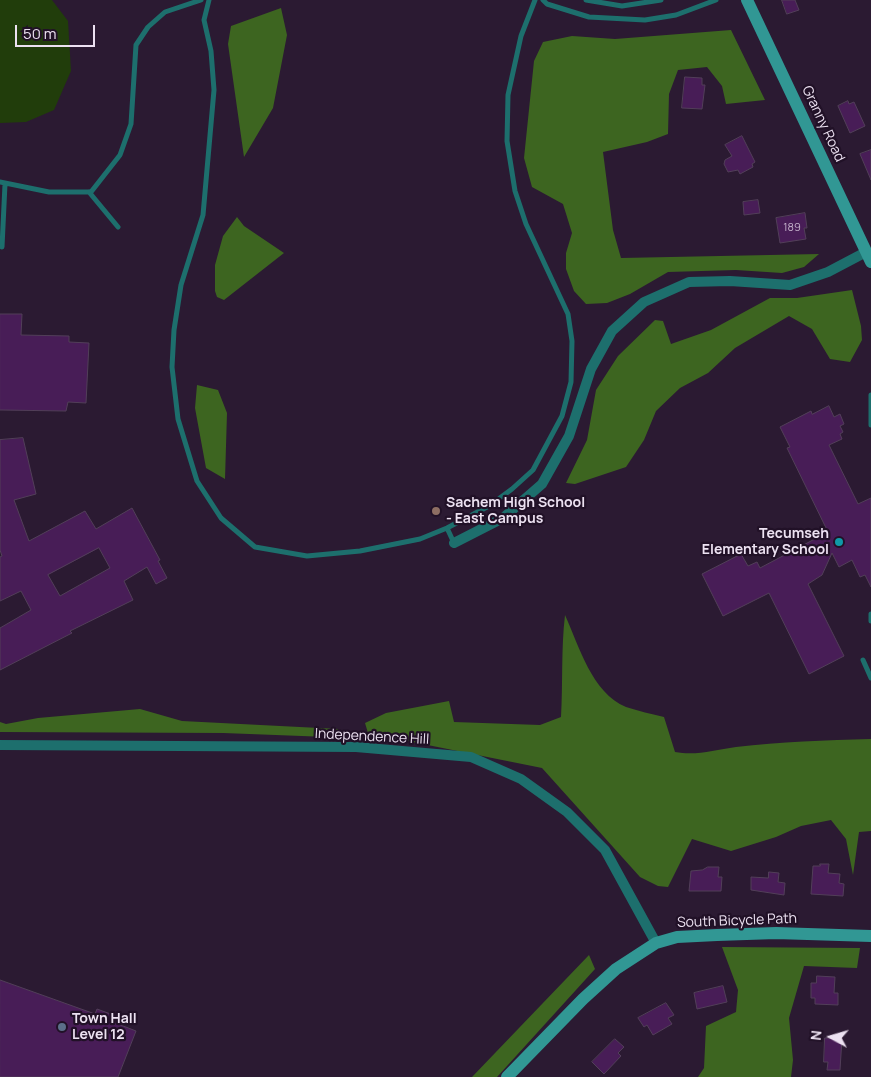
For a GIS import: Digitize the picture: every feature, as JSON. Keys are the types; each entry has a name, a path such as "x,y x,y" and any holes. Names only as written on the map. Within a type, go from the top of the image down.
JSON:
{"street":[{"name":"Granny Road","path":"748,0 869,256"},
{"path":"454,544 503,518 542,484 569,436 591,369 612,331 644,302 689,282 730,281 790,285 869,256"},
{"name":"Independence Hill","path":"0,745 356,747 471,757 521,778 568,812 605,850 656,943"},
{"name":"South Bicycle Path","path":"507,1077 583,999 616,969 656,943 677,937 776,933 871,936"}],"lane":[{"path":"2,247 3,183 49,192 88,192 108,172 120,155 130,124 136,45 148,27 165,12 201,0"},
{"path":"210,0 204,20 211,51 214,90 202,215 181,285 174,330 172,367 178,419 197,481 221,518 255,547 307,556 360,551 411,541 447,528 489,506 533,470 562,416 571,382 572,340 568,314 526,224 515,191 507,141 508,95 521,36 535,0"},
{"path":"543,0 547,4 589,17 645,20 676,15 716,0"},
{"path":"586,0 622,6 661,0"},
{"path":"88,192 118,227"},
{"path":"871,395 871,425"},
{"path":"447,528 454,544"},
{"path":"871,614 871,621"},
{"path":"863,660 871,678"}],"green space":[{"path":"0,0 52,0 68,21 71,71 54,110 26,122 0,123"},
{"path":"281,8 287,35 273,108 244,157 228,44 231,26"},
{"path":"731,30 765,100 726,104 722,86 707,67 678,70 669,94 668,134 647,142 603,152 613,230 621,258 819,254 804,267 782,273 736,270 668,272 630,294 607,303 586,304 574,291 566,269 566,253 572,233 563,204 532,187 524,158 534,61 543,42 572,36 615,39"},
{"path":"237,217 244,226 284,253 224,300 217,297 215,291 215,265 223,236"},
{"path":"852,290 861,326 862,340 850,362 830,359 812,329 789,316 735,348 708,373 680,388 656,411 644,440 626,467 575,484 566,483 587,440 596,390 618,356 655,320 663,321 671,344 711,330 770,298 797,298"},
{"path":"197,385 218,390 227,413 225,479 206,468 195,408"},
{"path":"565,615 581,654 595,680 614,700 626,707 664,717 675,752 698,753 769,744 871,739 871,831 859,832 853,875 846,839 831,820 801,826 776,837 731,851 692,839 668,887 658,886 640,877 542,768 368,733 365,723 386,713 449,701 454,722 540,725 561,717"},
{"path":"140,709 182,721 339,729 328,737 223,733 0,732 0,722 6,724 38,718"},
{"path":"722,947 860,948 857,968 804,966 789,1018 793,1060 791,1077 698,1077 704,1068 706,1026 736,1012 738,990"},
{"path":"589,955 595,969 497,1077 472,1077"}],"building":[{"path":"782,0 795,0 799,10 787,14"},
{"path":"685,77 702,78 702,85 705,85 702,109 682,108"},
{"path":"848,101 849,104 854,102 865,126 850,133 838,106"},
{"path":"742,136 755,162 752,164 753,167 740,174 738,170 728,172 724,164 725,160 732,156 725,145"},
{"path":"871,150 871,180 860,154"},
{"path":"758,200 760,213 744,215 743,202"},
{"path":"805,213 807,228 804,228 806,239 780,243 776,218"},
{"path":"0,314 22,314 21,335 69,336 69,342 89,343 86,403 68,402 66,411 0,410"},
{"name":"Tecumseh Elementary School","path":"829,406 834,417 840,414 844,424 840,426 843,432 840,434 842,439 829,445 858,504 871,498 871,587 865,575 860,577 852,560 839,567 832,553 822,575 808,584 844,656 809,674 769,593 723,616 702,574 741,554 748,566 757,562 760,568 828,532 787,448 790,447 780,427 811,411 812,414"},
{"path":"23,438 36,494 14,500 29,541 85,511 96,529 132,508 160,560 158,561 167,578 156,584 147,567 124,581 133,600 70,631 72,633 0,670 0,628 31,610 21,591 0,601 0,557 2,556 0,550 0,440","holes":["99,548 110,568 60,596 48,575"]},
{"path":"820,864 829,864 828,873 840,874 839,883 844,884 843,896 811,894 813,866 820,866"},
{"path":"708,867 719,867 718,877 722,877 721,891 689,891 691,871 702,870"},
{"path":"769,872 779,873 778,882 785,883 784,895 751,890 751,877 768,878"},
{"path":"817,976 835,977 834,993 838,993 838,1005 815,1004 815,998 811,998 811,983 816,983"},
{"name":"Town Hall Level 12","path":"0,980 95,1014 97,1009 116,1016 113,1022 136,1031 118,1077 0,1077"},
{"path":"723,986 727,1002 697,1009 694,993"},
{"path":"666,1003 674,1015 668,1018 672,1024 653,1035 647,1025 644,1027 638,1018"},
{"path":"825,1038 842,1038 840,1070 827,1070 828,1062 824,1062"},
{"path":"615,1039 624,1047 618,1053 621,1056 604,1074 592,1062"}],"place":[{"name":"Sachem High School - East Campus","path":"436,511"},
{"name":"Tecumseh Elementary School","path":"839,542"},
{"name":"Town Hall Level 12","path":"62,1027"}]}
